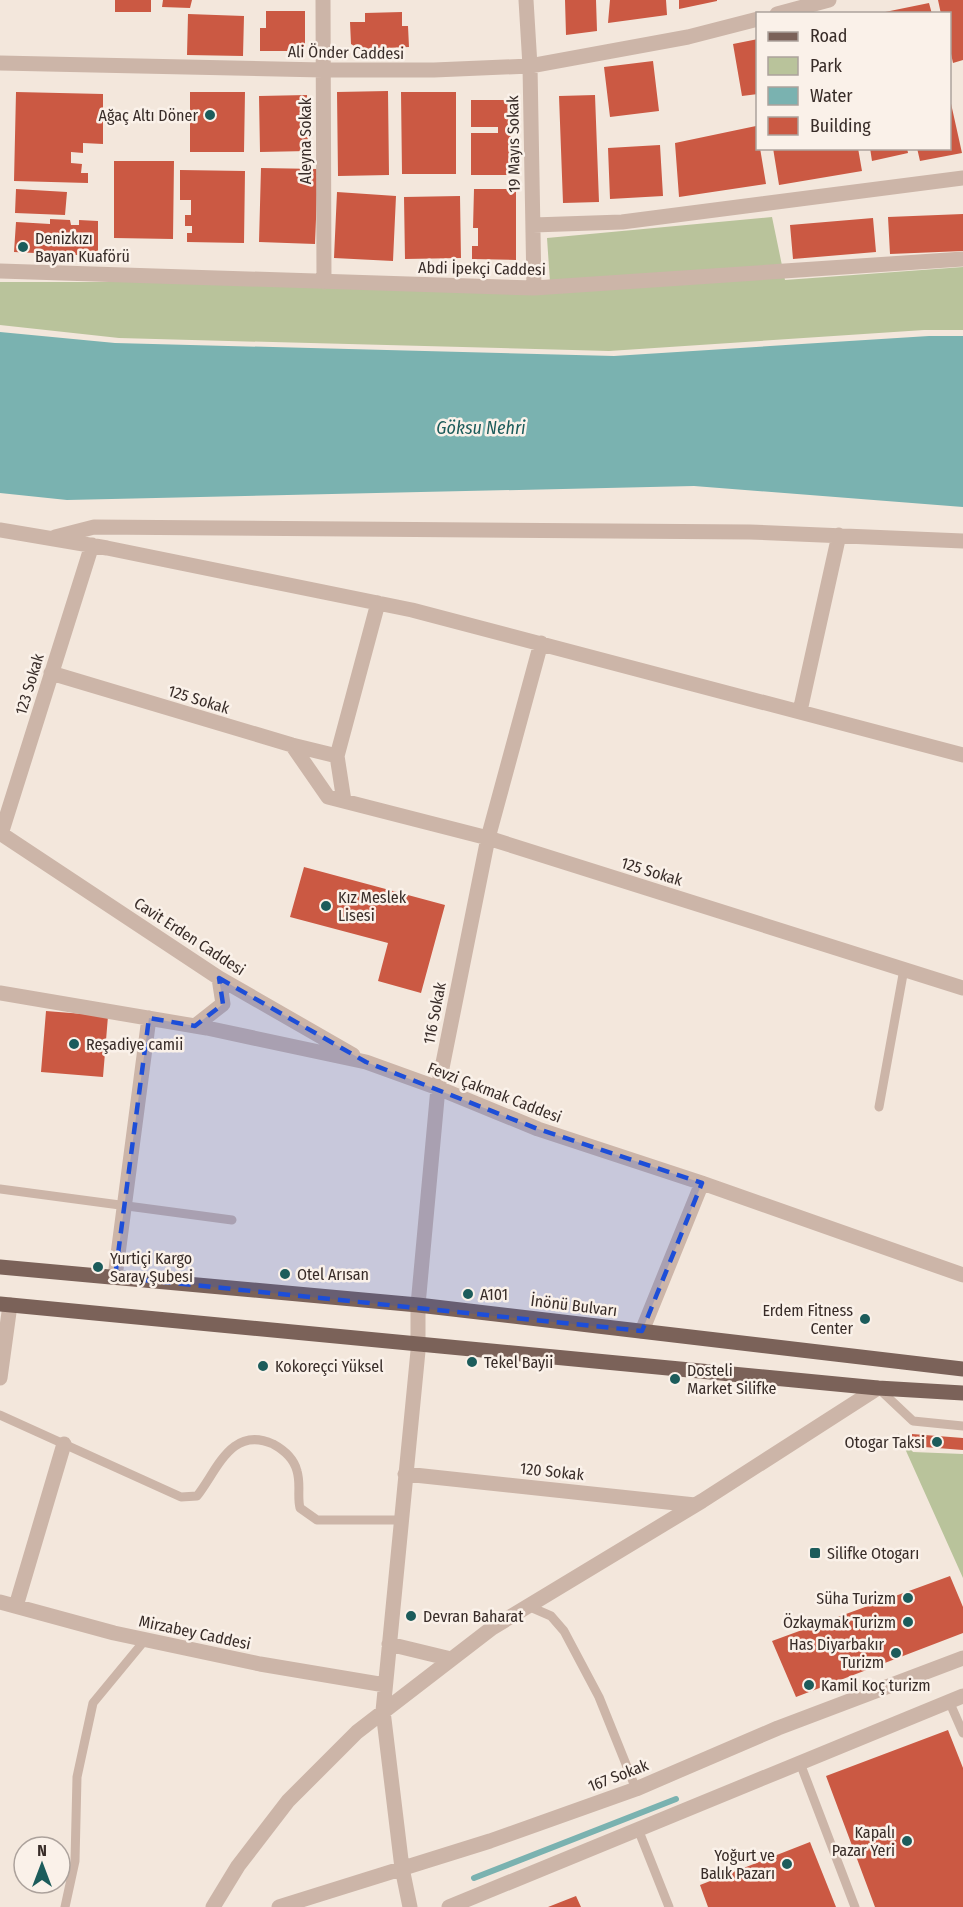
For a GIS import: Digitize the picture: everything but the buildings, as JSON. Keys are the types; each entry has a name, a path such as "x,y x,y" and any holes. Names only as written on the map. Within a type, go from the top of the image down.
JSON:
{"main road":[{"name":"İnönü Bulvarı","path":"0,1267 418,1305 963,1369"},
{"path":"5,1304 878,1388 963,1393"}],"street":[{"name":"Aleyna Sokak","path":"322,0 324,282"},
{"name":"19 Mayıs Sokak","path":"526,0 530,66 534,288"},
{"path":"784,12 829,0"},
{"name":"Ali Önder Caddesi","path":"0,63 323,70 434,70 530,66 688,37 756,20"},
{"path":"533,225 622,222 963,178"},
{"name":"Abdi İpekçi Caddesi","path":"0,271 534,288 963,259"},
{"path":"48,538 94,527 726,531 963,541"},
{"path":"0,530 92,545 378,603 541,643 963,755"},
{"path":"800,711 839,535"},
{"name":"123 Sokak","path":"1,834 92,545"},
{"path":"344,801 337,756 378,603"},
{"name":"116 Sokak","path":"410,1907 402,1869 383,1712 418,1344 418,1305 438,1088 488,838 541,643"},
{"name":"125 Sokak","path":"51,673 292,745 337,756"},
{"name":"125 Sokak","path":"292,745 328,798 488,838 963,988"},
{"name":"Cavit Erden Caddesi","path":"1,834 219,978 366,1062"},
{"path":"195,1026 224,1004 219,978"},
{"name":"Fevzi Çakmak Caddesi","path":"0,993 195,1026 366,1062 438,1088 538,1129 702,1183 963,1275"},
{"path":"115,1277 149,1018"},
{"path":"642,1331 702,1183"},
{"path":"0,1378 5,1304"},
{"path":"213,1907 238,1866 288,1801 357,1732 492,1628 695,1505 878,1388"},
{"path":"16,1606 64,1444"},
{"name":"120 Sokak","path":"405,1474 695,1505"},
{"name":"Mirzabey Caddesi","path":"0,1602 145,1640 260,1664 386,1685"},
{"path":"389,1644 451,1659"},
{"name":"167 Sokak","path":"279,1907 490,1841 636,1789 778,1728 963,1658"},
{"path":"449,1907 956,1699"}],"lane":[{"path":"879,1107 904,969"},
{"path":"0,1189 232,1220"},
{"path":"878,1388 913,1421 963,1426"},
{"path":"0,1415 181,1497 197,1496 228,1450 240,1443 254,1440 268,1442 281,1448 291,1457 300,1484 297,1497 300,1508 317,1520 401,1520"},
{"path":"528,1606 551,1616 564,1631 599,1697 636,1789"},
{"path":"65,1907 75,1861 77,1777 93,1703 145,1640"},
{"path":"956,1699 963,1733"},
{"path":"800,1763 855,1907"},
{"path":"638,1829 669,1907"}],"highlighted area":[{"path":"219,978 366,1062 538,1129 702,1183 642,1331 115,1277 149,1018 195,1026 223,1004"}],"green space":[{"path":"772,217 785,280 963,267 963,330 924,330 609,351 119,338 0,325 0,282 550,282 547,238"},
{"path":"898,1433 913,1452 963,1454 963,1578"}],"water":[{"name":"Göksu Nehri","path":"0,332 115,343 614,356 929,336 963,336 963,507 694,486 67,500 0,493"}],"waterway":[{"path":"474,1878 676,1799"}],"place":[{"name":"Ağaç Altı Döner","path":"210,115"},
{"name":"Denizkızı Bayan Kuaförü","path":"23,247"},
{"name":"Kız Meslek Lisesi","path":"326,906"},
{"name":"Reşadiye camii","path":"74,1044"},
{"name":"Yurtiçi Kargo Saray Şubesi","path":"98,1267"},
{"name":"Otel Arısan","path":"285,1274"},
{"name":"A101","path":"468,1294"},
{"name":"Erdem Fitness Center","path":"865,1319"},
{"name":"Tekel Bayii","path":"472,1362"},
{"name":"Kokoreçci Yüksel","path":"263,1366"},
{"name":"Dosteli Market Silifke","path":"675,1379"},
{"name":"Otogar Taksi","path":"937,1442"},
{"name":"Silifke Otogarı","path":"815,1553"},
{"name":"Süha Turizm","path":"908,1598"},
{"name":"Devran Baharat","path":"411,1616"},
{"name":"Özkaymak Turizm","path":"908,1622"},
{"name":"Has Diyarbakır Turizm","path":"896,1653"},
{"name":"Kamil Koç turizm","path":"809,1685"},
{"name":"Kapalı Pazar Yeri","path":"907,1841"},
{"name":"Yoğurt ve Balık Pazarı","path":"787,1864"}]}
